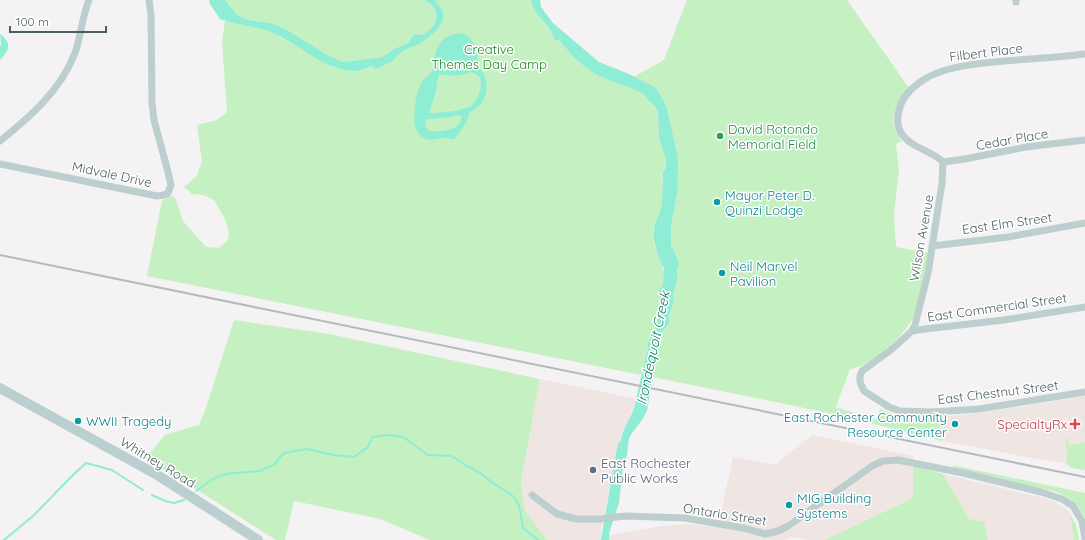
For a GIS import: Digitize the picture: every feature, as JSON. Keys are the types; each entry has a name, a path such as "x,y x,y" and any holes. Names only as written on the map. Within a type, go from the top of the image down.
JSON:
{"main road":[{"name":"Whitney Road","path":"0,388 159,476 258,540"}],"street":[{"path":"0,141 34,112 63,76 75,53 83,16 89,0"},
{"name":"Midvale Drive","path":"0,164 157,196 168,193 171,185 154,120 152,103 150,64 151,15 149,0"},
{"name":"Filbert Place","path":"943,162 938,157 908,141 902,134 897,124 902,102 906,94 913,87 943,71 958,67 989,62 1085,54"},
{"name":"Cedar Place","path":"943,162 1026,147 1085,140"},
{"name":"Wilson Avenue","path":"860,376 862,371 891,350 912,331 915,325 928,273 942,183 943,162"},
{"name":"East Elm Street","path":"932,246 1008,237 1085,223"},
{"name":"East Commercial Street","path":"912,331 1004,320 1085,307"},
{"name":"East Chestnut Street","path":"860,376 860,382 864,391 889,407 900,411 932,412 978,409 1085,392"},
{"name":"Ontario Street","path":"532,495 557,514 576,519 600,519 619,516 685,518 743,528 766,534 778,531 788,526 872,466 883,460 893,459 963,473 1041,492 1062,499 1073,506 1082,521 1085,538"}],"shaded area":[{"path":"540,379 636,399 630,417 622,432 621,441 618,443 615,466 600,540 548,540 525,511 521,481"},
{"path":"1085,396 1085,442 1069,445 1066,463 942,441 939,417 980,413"},
{"path":"812,435 913,456 913,498 825,540 808,540 792,537 784,540 609,540 609,535 663,526 685,524 718,527 733,457 775,465"},
{"path":"943,474 1055,502 1065,508 1070,514 1074,540 988,540 986,529 969,519"}],"green space":[{"path":"225,0 425,0 432,5 437,15 433,26 428,32 421,35 414,34 408,43 394,49 382,57 344,62 329,56 270,23 249,20 237,15"},
{"name":"Creative Themes Day Camp","path":"435,0 531,0 533,8 547,25 555,40 559,40 565,46 621,84 664,60 687,0 847,0 909,88 896,107 893,120 897,134 902,141 896,144 899,170 894,215 896,247 929,253 916,312 911,321 889,348 869,362 850,369 836,407 876,420 880,409 896,415 915,418 939,417 942,441 834,414 653,377 658,348 663,331 669,323 669,315 674,301 673,295 679,262 671,245 671,226 677,195 677,153 668,112 662,98 655,106 657,110 660,139 666,165 663,170 663,201 654,226 653,234 664,275 663,282 659,290 663,307 659,314 656,329 648,344 641,375 147,276 162,200 169,196 175,197 183,221 206,247 219,248 228,240 229,232 225,219 214,200 203,195 192,194 184,187 196,177 202,162 197,125 217,120 227,112 222,42 225,20 263,29 275,34 333,67 363,70 371,66 377,69 393,61 407,49 420,44 435,32 443,11"},
{"path":"234,320 329,334 540,379 521,481 525,511 548,540 430,540 380,519 294,501 285,540 276,540 188,484 145,459 165,435 199,425 206,408"},
{"path":"1065,438 1067,438 1069,445 1085,442 1085,470 1072,468 1066,464 1067,451"},
{"path":"913,465 943,474 969,519 984,522 988,540 825,540 913,498"},
{"path":"952,465 1085,493 1085,518 1079,508 1072,501 1054,491 964,472 954,468"},
{"path":"1070,514 1074,520 1079,540 1074,540"}],"water":[{"path":"209,0 225,0 237,15 249,20 270,23 285,29 329,56 344,62 382,57 394,49 408,43 414,34 421,35 428,32 433,26 437,15 432,5 425,0 435,0 443,11 443,21 435,32 420,44 407,49 393,61 377,69 371,66 362,70 353,71 343,70 332,66 273,33 220,19"},
{"name":"Irondequoit Creek","path":"531,0 540,0 541,7 553,23 599,62 629,74 656,88 666,105 677,153 677,195 671,226 671,245 679,262 677,280 673,295 674,301 669,315 669,323 663,331 658,348 647,411 629,438 627,455 623,467 619,503 609,534 609,540 600,540 618,443 621,441 623,432 634,408 648,344 656,329 659,314 663,307 663,304 660,302 659,290 663,283 664,268 659,258 653,235 655,223 662,204 663,172 666,166 666,160 659,138 658,112 655,106 644,94 594,73 583,65 559,40 555,40 547,25 533,8"},
{"path":"459,33 466,35 472,41 476,49 479,68 485,76 485,97 478,107 470,113 464,126 454,139 426,139 419,134 414,121 415,103 419,87 432,71 438,46 444,39 453,34","holes":["471,72 479,77 481,83 475,102 467,108 430,113 439,74 455,76","458,115 461,116 458,125 450,130 429,131 426,127 426,120"]},
{"path":"0,34 4,37 8,44 8,50 0,60 1,44"}],"waterway":[{"path":"196,491 213,479 226,474 259,471 274,465 284,453 307,449 333,455 354,457 368,447 372,437 387,435 403,437 428,455 452,456 482,474 513,496 519,505 523,528 538,540"},
{"path":"4,540 33,516 86,463 112,470 143,490"},
{"path":"152,495 174,503 184,500"}],"railway":[{"path":"0,255 1085,477"}],"place":[{"name":"David Rotondo Memorial Field","path":"720,136"},
{"name":"Mayor Peter D. Quinzi Lodge","path":"717,202"},
{"name":"Neil Marvel Pavilion","path":"722,273"},
{"name":"WWII Tragedy","path":"78,421"},
{"name":"East Rochester Community Resource Center","path":"955,424"},
{"name":"SpecialtyRx","path":"1075,424"},
{"name":"East Rochester Public Works","path":"593,470"},
{"name":"MIG Building Systems","path":"789,505"}]}
